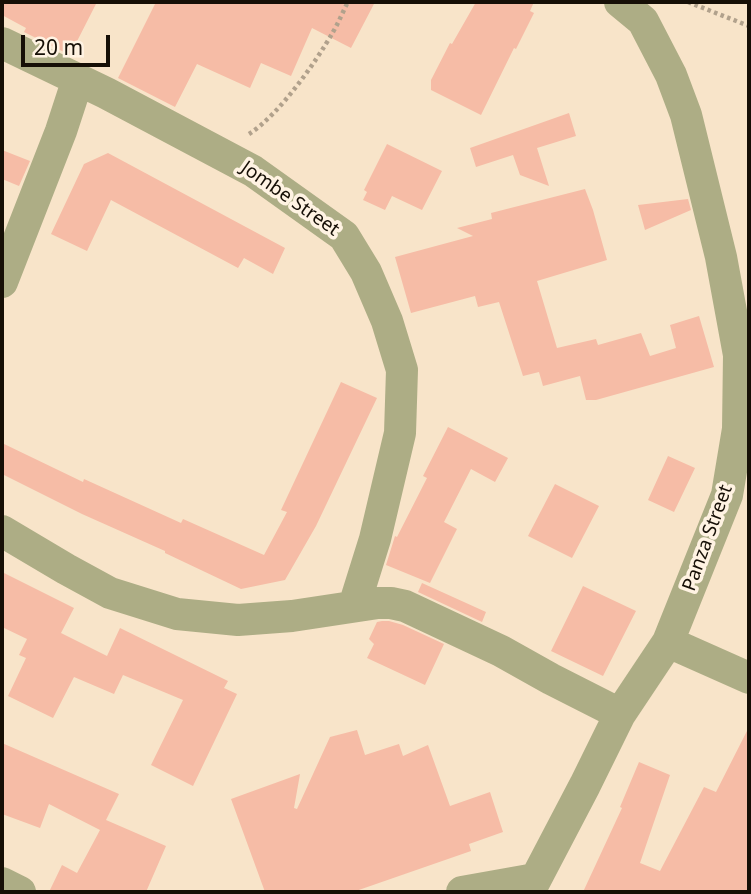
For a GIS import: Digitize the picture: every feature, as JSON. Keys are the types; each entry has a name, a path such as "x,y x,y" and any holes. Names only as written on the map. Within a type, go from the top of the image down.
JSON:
{"street":[{"name":"Panza Street","path":"532,886 620,714 668,642 727,495 738,429 739,355 721,257 686,116 671,75 643,20 620,2"},
{"name":"Jombe Street","path":"2,43 78,79 253,171 344,236 366,272 387,321 402,370 400,433 375,539 354,607"},
{"path":"2,282 61,131 78,79"},
{"path":"2,531 110,593 177,614 238,620 292,616 378,603 405,606 501,651 620,714"},
{"path":"668,642 749,678"},
{"path":"2,883 20,892"},
{"path":"462,892 532,886"}],"path":[{"path":"219,153 255,130 300,82 348,2"},
{"path":"688,2 749,26"}],"building":[{"path":"2,2 97,2 70,55 24,32 26,28 2,15"},
{"path":"156,2 375,2 351,48 312,28 291,76 261,63 250,88 197,64 175,107 118,78"},
{"path":"476,2 534,2 530,11 534,13 481,115 431,90 431,80"},
{"path":"569,113 576,136 537,148 549,186 520,175 513,155 476,167 470,148"},
{"path":"387,144 442,171 422,210 392,196 385,210 363,200 367,192 364,190"},
{"path":"2,150 30,161 19,186 2,179"},
{"path":"108,153 285,248 273,274 244,258 238,268 111,200 87,251 51,234 84,164"},
{"path":"585,189 607,260 537,281 557,348 596,339 598,345 641,333 650,356 676,348 670,325 699,316 714,367 596,400 586,400 580,376 543,386 539,372 523,376 499,302 478,307 475,296 411,313 395,257 473,236 457,228 492,219 491,213"},
{"path":"688,199 691,210 645,230 638,205"},
{"path":"341,382 377,398 316,526 285,580 241,589 2,474 2,443 83,482 84,479 181,523 183,519 264,555 287,512 281,510"},
{"path":"448,427 508,458 495,482 471,469 444,522 457,529 430,583 386,565 395,536 397,537 427,478 423,476"},
{"path":"668,456 695,468 674,512 648,500"},
{"path":"555,484 599,506 572,558 528,536"},
{"path":"2,572 74,608 61,633 107,656 120,628 228,681 224,688 237,694 193,786 151,765 183,700 123,675 114,694 74,677 53,718 8,696 26,658 19,655 27,639 2,627"},
{"path":"422,583 486,612 482,622 418,592"},
{"path":"583,586 636,611 603,676 551,651"},
{"path":"377,622 403,625 444,644 425,685 367,658 374,644 369,639"},
{"path":"749,727 749,892 583,892 622,808 620,807 639,762 670,775 640,863 660,871 704,787 716,792"},
{"path":"357,730 365,755 399,744 403,756 428,745 450,806 490,792 503,832 469,844 471,851 353,892 265,892 231,799 300,774 294,808 297,809 330,737"},
{"path":"2,743 119,794 106,820 166,846 146,892 49,892 62,865 77,873 100,830 49,804 40,828 2,814"}]}
